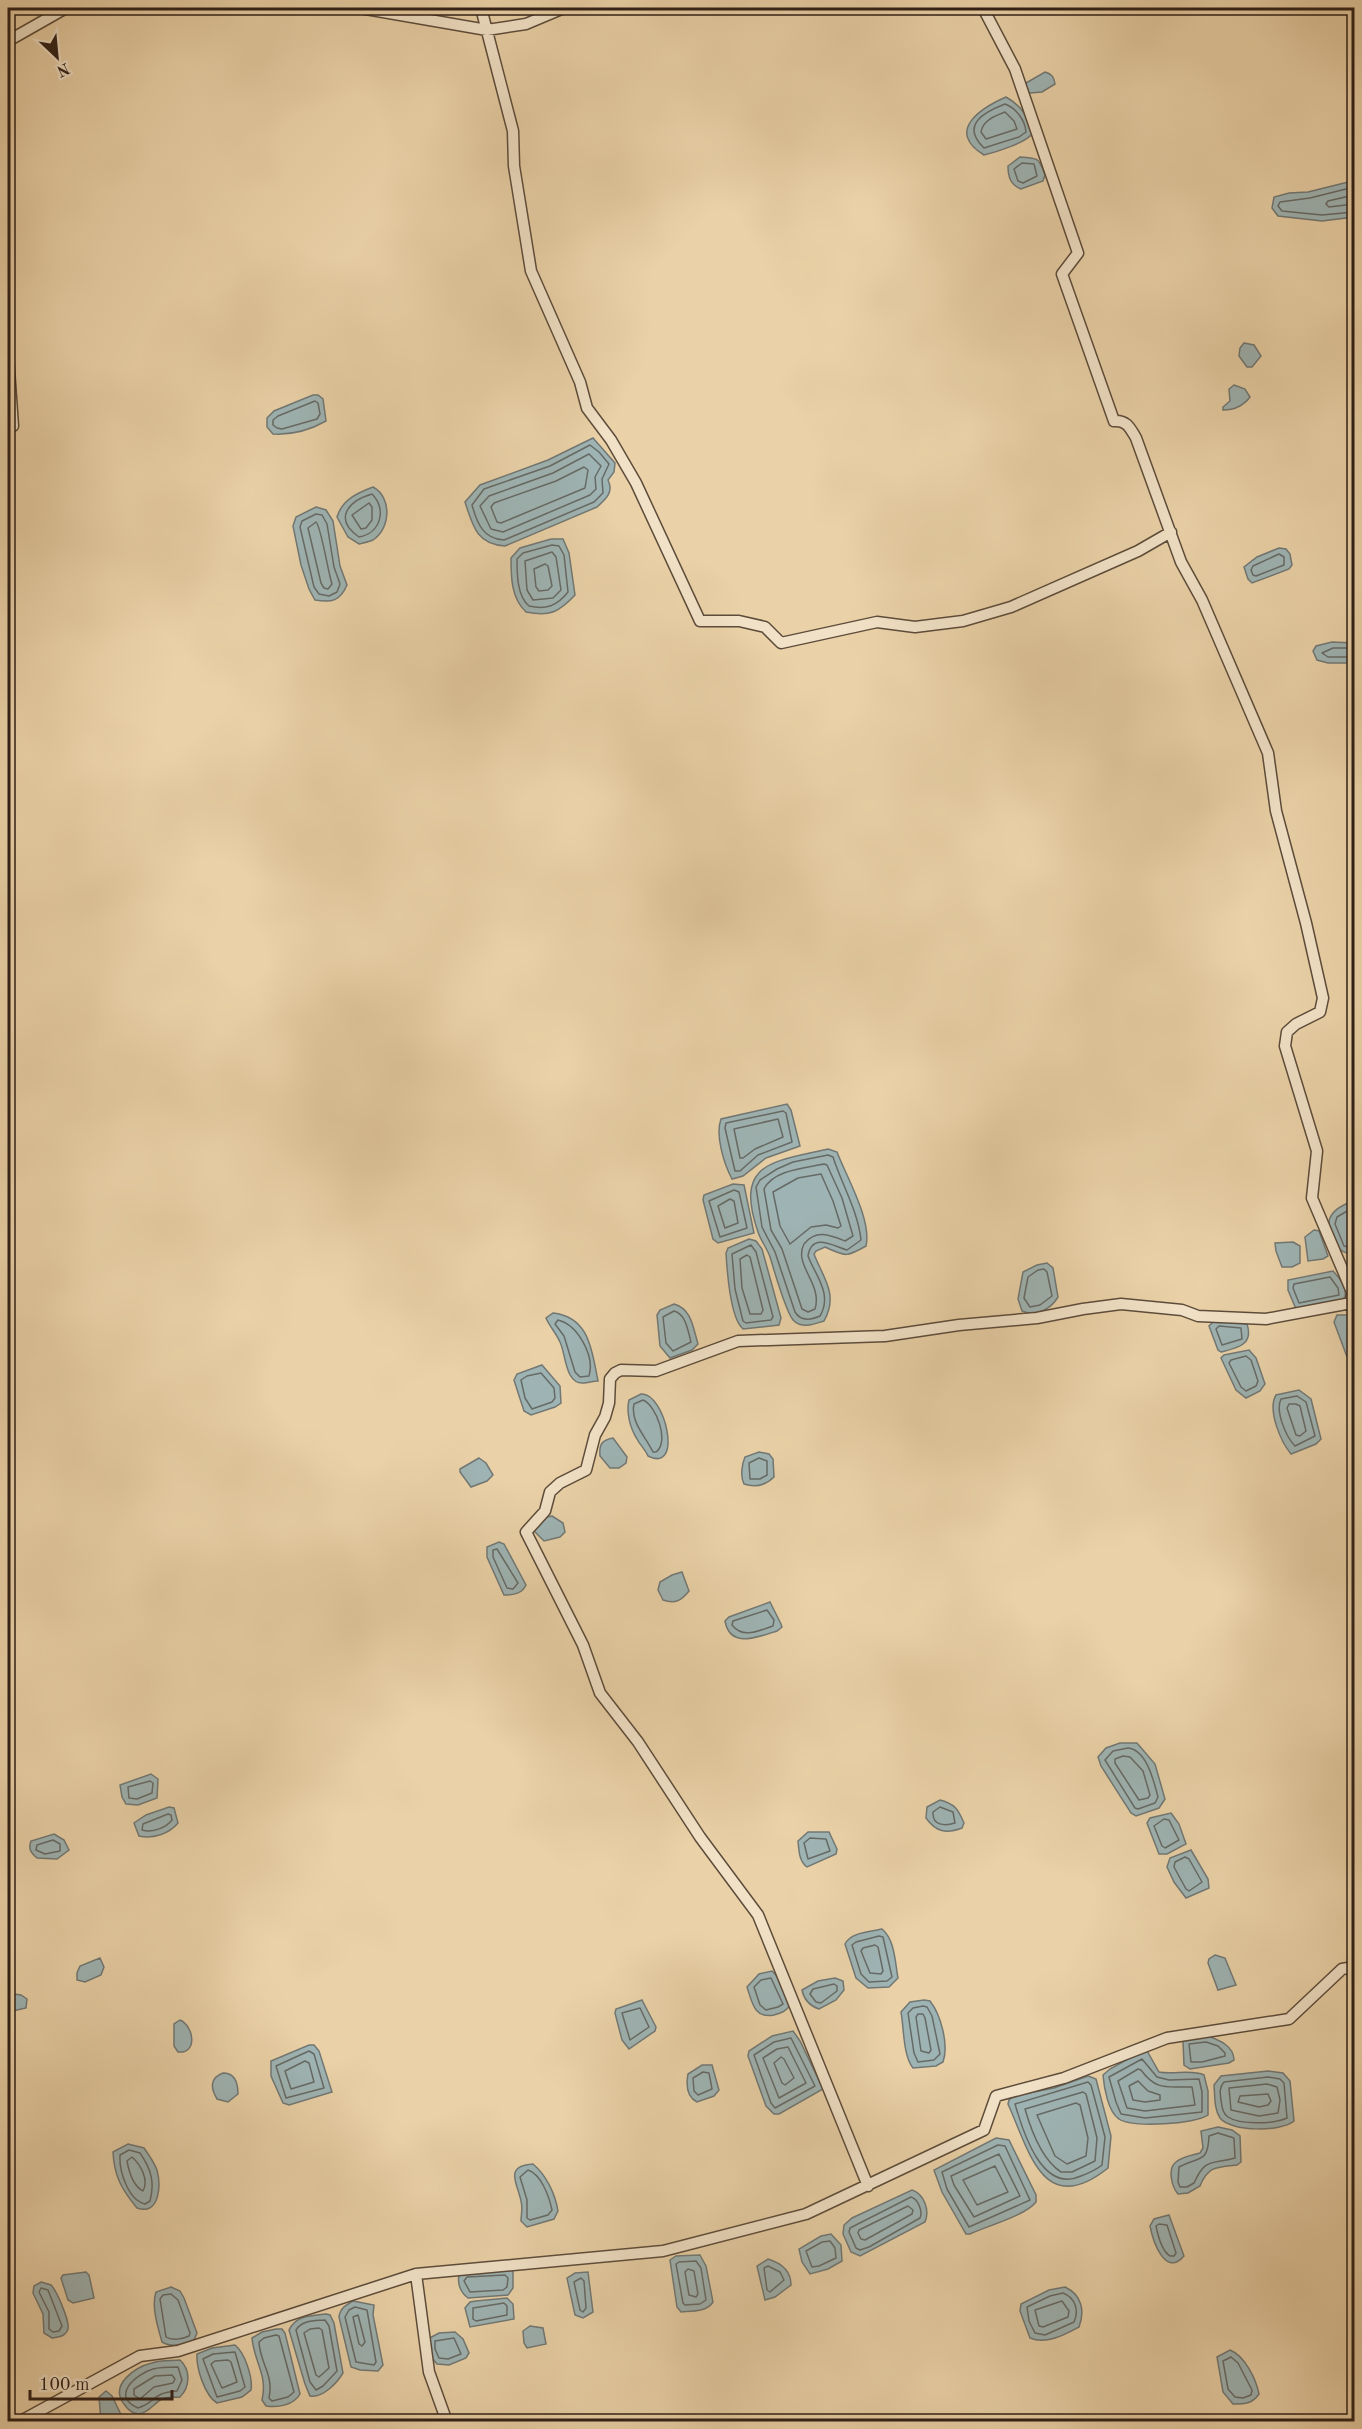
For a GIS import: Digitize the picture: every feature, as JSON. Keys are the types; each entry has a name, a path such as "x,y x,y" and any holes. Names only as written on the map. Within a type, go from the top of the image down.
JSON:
{"street":[{"path":"8,41 66,8"},
{"path":"360,8 487,30 526,24 564,8"},
{"path":"481,8 513,132 514,166 531,271 580,382 588,408 611,440 636,483 700,621 739,621 765,627 781,643 877,622 915,627 963,621 1011,607 1138,551 1171,532"},
{"path":"868,2186 758,1916 700,1837 638,1742 600,1693 583,1645 526,1532 545,1511 550,1492 560,1483 586,1470 595,1435 605,1417 609,1403 610,1379 615,1373 621,1371 656,1371 738,1341 885,1336 959,1325 1037,1318 1121,1304 1182,1310 1198,1316 1266,1319 1353,1305 1352,1292 1312,1198 1317,1151 1285,1046 1287,1032 1296,1024 1320,1012 1323,998 1276,811 1268,753 1202,600 1181,562 1136,438 1128,424 1121,420 1114,421 1062,274 1078,253 1015,69 983,8"},
{"path":"8,355 13,426"},
{"path":"19,2421 140,2356 178,2351 416,2274 663,2252 806,2214 984,2130 996,2096 1064,2078 1167,2038 1289,2019 1342,1969 1354,1967"},
{"path":"416,2274 429,2372 447,2421"}],"water":[{"path":"1045,72 1052,76 1055,84 1042,92 1030,93 1026,90 1026,83"},
{"path":"1006,97 1023,112 1033,133 1018,144 984,155 973,146 967,137 967,129 978,114"},
{"path":"1020,157 1039,161 1045,175 1043,181 1021,189 1012,183 1008,166"},
{"path":"1354,182 1354,217 1322,221 1278,216 1272,208 1274,197 1308,192"},
{"path":"1244,343 1254,345 1261,356 1252,367 1247,367 1239,356 1240,348"},
{"path":"1234,385 1245,389 1250,397 1238,406 1223,410 1223,407 1230,401 1229,389"},
{"path":"318,395 323,399 326,421 314,427 287,434 273,434 267,427 267,418 274,411"},
{"path":"593,438 615,463 614,472 608,480 610,492 597,507 505,546 496,545 482,538 474,526 465,502 480,485 548,460"},
{"path":"373,487 384,498 386,521 379,535 373,540 359,544 348,537 337,517 346,502"},
{"path":"316,507 326,510 333,521 340,566 347,585 338,598 331,601 315,600 309,589 301,565 293,526 296,517"},
{"path":"551,539 563,539 569,553 575,595 564,606 553,612 542,614 526,612 515,594 511,558 520,548"},
{"path":"1279,548 1286,549 1290,554 1292,565 1289,569 1252,583 1244,567 1257,557"},
{"path":"1332,642 1354,643 1354,663 1328,663 1317,660 1313,651 1316,646"},
{"path":"787,1104 791,1110 800,1146 766,1158 743,1176 732,1179 721,1149 719,1126 721,1119"},
{"path":"828,1149 837,1152 857,1198 865,1224 866,1246 846,1254 825,1247 816,1251 814,1254 828,1286 830,1303 824,1321 801,1325 794,1321 787,1310 770,1257 758,1232 752,1209 751,1191 755,1178 763,1169 790,1158"},
{"path":"733,1184 744,1185 754,1233 718,1243 713,1239 703,1200 704,1195"},
{"path":"1354,1200 1354,1254 1348,1254 1343,1252 1332,1239 1329,1221 1336,1210"},
{"path":"1314,1230 1319,1231 1328,1256 1308,1261 1305,1237"},
{"path":"749,1239 756,1241 762,1249 781,1318 779,1325 743,1329 735,1315 726,1253 728,1248"},
{"path":"1293,1242 1300,1246 1300,1263 1292,1267 1282,1267 1275,1243"},
{"path":"1047,1263 1053,1268 1058,1297 1043,1311 1027,1313 1022,1311 1018,1299 1023,1272"},
{"path":"1333,1271 1344,1286 1345,1297 1342,1300 1296,1309 1288,1290 1288,1280"},
{"path":"674,1304 680,1306 688,1315 698,1344 692,1350 670,1358 660,1346 657,1315 660,1310"},
{"path":"553,1313 575,1321 582,1329 591,1348 598,1381 586,1383 573,1379 567,1368 560,1342 546,1318"},
{"path":"1337,1315 1349,1315 1354,1320 1354,1359 1347,1357 1334,1322"},
{"path":"1214,1321 1247,1324 1249,1331 1246,1341 1238,1347 1221,1352 1218,1350 1209,1326"},
{"path":"1249,1350 1256,1358 1265,1384 1260,1391 1246,1398 1236,1390 1221,1358 1224,1355"},
{"path":"542,1365 560,1386 561,1403 531,1415 524,1411 514,1380 517,1374"},
{"path":"1299,1390 1311,1399 1321,1439 1316,1444 1291,1454 1276,1426 1274,1401 1276,1395"},
{"path":"641,1394 650,1397 657,1405 667,1431 668,1444 665,1454 659,1458 648,1456 635,1435 628,1415 629,1400"},
{"path":"613,1438 627,1457 626,1463 619,1468 610,1468 600,1456 602,1443"},
{"path":"759,1452 769,1454 773,1459 774,1477 760,1485 744,1484 742,1470 745,1457"},
{"path":"479,1458 486,1463 493,1475 487,1481 471,1487 460,1469"},
{"path":"552,1516 563,1523 565,1532 560,1537 544,1541 534,1531 547,1517"},
{"path":"499,1542 504,1544 526,1585 522,1590 511,1595 504,1595 487,1557 487,1547"},
{"path":"682,1572 689,1591 678,1601 663,1600 658,1590 660,1582"},
{"path":"770,1602 782,1627 777,1631 746,1639 733,1635 728,1630 725,1621 729,1617"},
{"path":"1120,1743 1137,1743 1155,1764 1165,1799 1159,1808 1136,1816 1131,1813 1101,1766 1098,1757 1106,1748"},
{"path":"151,1774 158,1779 157,1798 138,1805 126,1804 120,1785"},
{"path":"940,1800 953,1805 958,1811 964,1823 962,1828 942,1831 926,1818 927,1807"},
{"path":"169,1807 174,1808 178,1823 174,1827 160,1835 139,1836 134,1823 146,1815"},
{"path":"1171,1813 1179,1824 1186,1844 1167,1854 1159,1854 1147,1823 1150,1818"},
{"path":"808,1832 829,1832 837,1849 836,1854 807,1867 804,1865 798,1841"},
{"path":"54,1834 64,1840 69,1850 57,1859 37,1858 31,1851 31,1841"},
{"path":"1191,1850 1208,1879 1209,1888 1186,1898 1174,1882 1167,1867 1170,1858"},
{"path":"882,1929 892,1945 898,1978 889,1987 868,1988 856,1978 845,1944 856,1935"},
{"path":"1215,1955 1225,1958 1236,1985 1218,1990 1208,1963 1209,1959"},
{"path":"100,1958 104,1967 101,1975 85,1982 77,1980 80,1966"},
{"path":"772,1971 790,2005 781,2013 767,2016 758,2012 752,2004 747,1987 759,1974"},
{"path":"835,1978 843,1981 844,1990 836,2000 819,2009 804,1997 802,1990 818,1981"},
{"path":"14,1994 27,1999 26,2008 8,2012 8,1996"},
{"path":"642,2000 656,2027 655,2031 629,2049 622,2040 616,2009"},
{"path":"930,2001 941,2022 945,2055 943,2062 936,2066 913,2068 906,2049 901,2012 910,2002"},
{"path":"180,2020 185,2023 192,2039 189,2049 178,2052 174,2046 174,2024"},
{"path":"793,2031 823,2089 779,2114 774,2114 766,2106 748,2056 749,2051 772,2036"},
{"path":"1208,2036 1229,2047 1234,2060 1229,2063 1190,2069 1184,2065 1183,2041 1185,2038"},
{"path":"314,2045 319,2051 332,2092 289,2105 283,2103 271,2076 271,2061"},
{"path":"1146,2049 1159,2072 1194,2072 1204,2075 1208,2091 1208,2115 1191,2121 1150,2124 1126,2122 1115,2116 1107,2099 1103,2075"},
{"path":"702,2065 712,2065 719,2090 714,2096 697,2102 689,2094 687,2078 688,2074"},
{"path":"1268,2071 1283,2073 1290,2081 1294,2121 1288,2125 1256,2129 1234,2126 1220,2118 1216,2107 1214,2085 1221,2076"},
{"path":"223,2073 233,2077 237,2086 238,2094 228,2102 217,2099 213,2091 213,2081"},
{"path":"1088,2076 1096,2079 1111,2136 1108,2168 1086,2182 1068,2186 1053,2183 1042,2173 1032,2158 1008,2104 1009,2100 1014,2096 1054,2088"},
{"path":"1218,2127 1232,2130 1240,2136 1241,2162 1210,2171 1200,2186 1188,2193 1178,2194 1171,2178 1173,2165 1181,2159 1200,2153 1203,2148 1201,2131"},
{"path":"996,2138 1009,2140 1036,2195 1036,2202 1015,2216 966,2234 942,2192 934,2170"},
{"path":"128,2144 144,2148 157,2170 159,2183 157,2198 150,2208 137,2208 123,2189 117,2176 113,2152"},
{"path":"533,2164 549,2185 558,2211 554,2219 527,2227 521,2221 522,2204 515,2172 524,2165"},
{"path":"912,2190 920,2195 925,2203 927,2212 925,2222 860,2256 851,2252 843,2234 844,2225 852,2218"},
{"path":"1169,2215 1184,2256 1177,2262 1171,2263 1161,2255 1157,2248 1150,2226 1154,2219"},
{"path":"831,2234 841,2245 842,2261 828,2269 810,2274 802,2262 799,2249 821,2236"},
{"path":"700,2255 706,2266 713,2302 703,2309 681,2312 677,2307 670,2260 676,2256"},
{"path":"768,2259 784,2268 791,2280 791,2285 775,2297 765,2300 757,2266"},
{"path":"513,2270 513,2288 508,2295 468,2298 459,2285 459,2275"},
{"path":"86,2272 89,2275 94,2298 73,2303 68,2300 61,2278 63,2275"},
{"path":"588,2272 593,2312 583,2318 575,2315 567,2278 575,2273"},
{"path":"41,2282 51,2285 62,2307 68,2329 62,2336 52,2338 44,2333 43,2314 33,2293 34,2286"},
{"path":"171,2287 180,2291 184,2298 197,2333 194,2340 178,2345 162,2342 155,2310 156,2292"},
{"path":"1065,2287 1075,2294 1081,2304 1082,2315 1079,2327 1049,2340 1030,2338 1020,2311 1021,2304 1049,2290"},
{"path":"507,2298 513,2304 514,2319 470,2327 465,2308 470,2302"},
{"path":"353,2301 374,2305 373,2315 383,2365 378,2371 351,2367 339,2317 342,2309"},
{"path":"330,2315 334,2323 343,2373 325,2392 310,2396 289,2330 300,2319"},
{"path":"530,2326 543,2328 546,2344 527,2348 523,2331"},
{"path":"282,2329 285,2333 300,2394 290,2403 271,2407 266,2406 262,2400 262,2376 252,2338 262,2332"},
{"path":"455,2332 463,2339 469,2353 466,2358 449,2365 437,2364 432,2358 428,2339 439,2333"},
{"path":"235,2345 247,2366 251,2379 251,2390 242,2397 217,2403 202,2381 197,2354 212,2348"},
{"path":"1230,2350 1245,2363 1258,2388 1259,2394 1248,2403 1233,2404 1223,2392 1217,2357"},
{"path":"180,2360 184,2364 188,2378 186,2388 180,2397 162,2399 146,2412 139,2414 127,2408 120,2397 120,2390 126,2378 145,2365 159,2361"},
{"path":"106,2391 112,2396 124,2421 101,2421 99,2397"}]}
